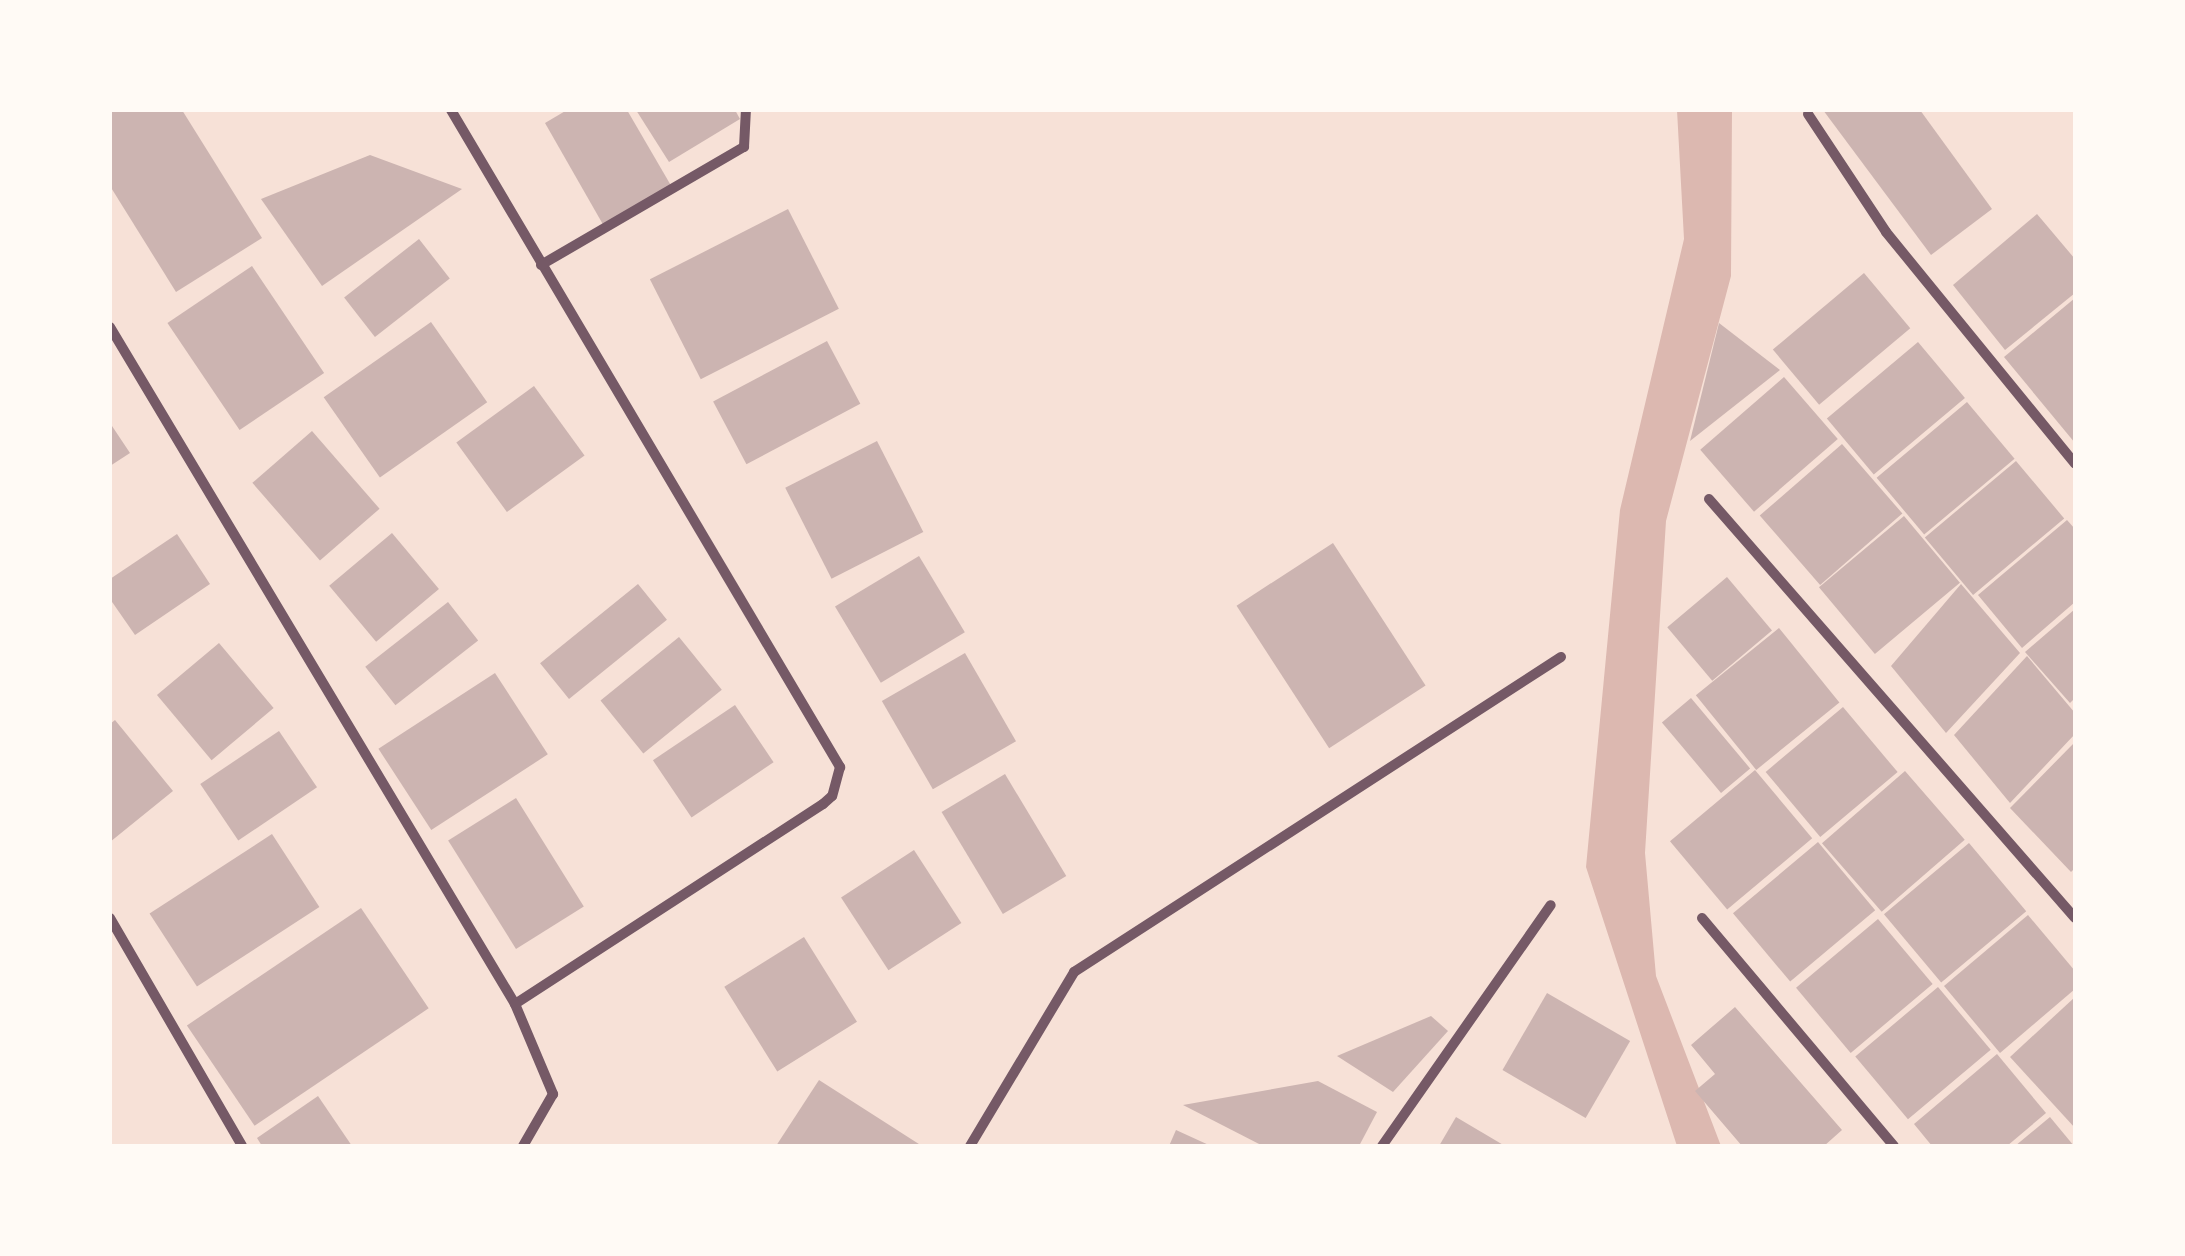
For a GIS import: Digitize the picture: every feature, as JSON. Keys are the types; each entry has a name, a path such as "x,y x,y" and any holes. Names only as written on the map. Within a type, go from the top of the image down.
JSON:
{"street":[{"path":"451,110 840,768 832,796 824,804 515,1004"},
{"path":"542,265 744,147 746,110"},
{"path":"1808,114 1886,232 2075,464"},
{"path":"110,327 515,1004 553,1094 522,1146"},
{"path":"1709,499 2075,918"},
{"path":"970,1146 1074,972 1560,657"},
{"path":"1382,1146 1551,905"},
{"path":"110,918 242,1146"},
{"path":"1702,918 1894,1146"}],"shaded area":[{"path":"1677,110 1732,110 1731,276 1666,521 1645,853 1656,976 1721,1146 1677,1146 1586,867 1620,510 1684,239"}],"building":[{"path":"110,110 182,110 262,238 176,292 110,186"},
{"path":"567,110 627,110 673,189 605,228 545,123"},
{"path":"636,110 735,110 740,119 669,162"},
{"path":"1823,110 1920,110 1992,209 1931,255"},
{"path":"370,155 462,189 322,286 261,199"},
{"path":"788,209 839,309 701,379 650,279"},
{"path":"2037,214 2075,259 2075,293 2005,350 1953,285"},
{"path":"419,239 450,278 375,337 344,297"},
{"path":"252,266 324,373 240,430 167,323"},
{"path":"1864,273 1910,328 1819,405 1773,349"},
{"path":"2075,298 2075,443 2004,357"},
{"path":"431,322 487,402 380,477 324,397"},
{"path":"1719,323 1780,370 1690,441"},
{"path":"827,341 860,404 746,464 713,402"},
{"path":"1918,342 1965,398 1874,474 1827,418"},
{"path":"1784,377 1838,439 1754,512 1700,450"},
{"path":"534,386 585,456 507,512 456,442"},
{"path":"1967,402 2015,459 1924,535 1877,478"},
{"path":"110,423 130,453 110,466"},
{"path":"312,431 380,509 320,561 252,483"},
{"path":"877,441 923,532 832,579 785,488"},
{"path":"1842,444 1902,513 1820,585 1760,516"},
{"path":"2016,461 2064,518 1973,595 1925,537"},
{"path":"1904,516 1960,583 1875,654 1819,587"},
{"path":"2067,520 2075,529 2075,602 2022,648 1978,595"},
{"path":"392,533 439,589 376,642 329,586"},
{"path":"177,534 210,584 135,635 110,599 110,579"},
{"path":"1333,543 1426,686 1329,748 1237,606"},
{"path":"919,556 965,632 881,683 835,606"},
{"path":"1727,577 1772,631 1712,681 1667,627"},
{"path":"638,584 667,620 569,699 540,663"},
{"path":"1961,584 2020,653 1946,733 1891,666"},
{"path":"448,602 478,641 395,705 365,667"},
{"path":"2075,609 2075,698 2070,703 2025,652"},
{"path":"1779,628 1839,703 1756,770 1696,695"},
{"path":"679,637 722,690 643,753 601,701"},
{"path":"219,643 274,708 212,760 157,695"},
{"path":"965,653 1016,741 933,789 882,701"},
{"path":"2027,656 2075,713 2075,734 2010,803 1954,735"},
{"path":"495,673 548,754 431,830 378,749"},
{"path":"1691,698 1750,768 1721,793 1662,722"},
{"path":"735,705 774,762 692,818 653,760"},
{"path":"1843,707 1898,772 1820,837 1766,772"},
{"path":"115,720 173,791 110,842 110,724"},
{"path":"279,731 317,787 238,840 200,784"},
{"path":"2075,742 2075,868 2071,872 2010,808"},
{"path":"1755,770 1812,838 1727,910 1670,841"},
{"path":"1905,771 1965,840 1882,912 1822,843"},
{"path":"1005,774 1066,876 1003,914 942,812"},
{"path":"516,798 584,907 516,949 448,840"},
{"path":"272,834 319,907 197,986 150,914"},
{"path":"1818,842 1875,910 1790,982 1733,913"},
{"path":"1969,843 2026,911 1941,983 1884,914"},
{"path":"914,850 961,923 888,970 841,897"},
{"path":"361,908 429,1008 255,1126 187,1025"},
{"path":"2028,915 2075,971 2075,989 2000,1053 1944,986"},
{"path":"1878,919 1933,984 1851,1053 1796,988"},
{"path":"804,937 857,1022 777,1072 724,987"},
{"path":"1938,987 1991,1050 1908,1119 1855,1056"},
{"path":"1547,993 1630,1041 1586,1118 1502,1070"},
{"path":"2075,997 2075,1128 2010,1057"},
{"path":"1735,1007 1842,1130 1824,1146 1742,1146 1695,1091 1715,1074 1691,1045"},
{"path":"1431,1016 1448,1031 1393,1092 1337,1056"},
{"path":"1997,1054 2046,1113 2007,1146 1932,1146 1914,1124"},
{"path":"819,1080 922,1146 776,1146"},
{"path":"1318,1081 1377,1112 1359,1146 1263,1146 1183,1105"},
{"path":"318,1096 352,1146 262,1146 257,1138"},
{"path":"1456,1117 1505,1146 1439,1146"},
{"path":"2050,1117 2074,1146 2015,1146"},
{"path":"1176,1130 1211,1146 1169,1146"}]}
